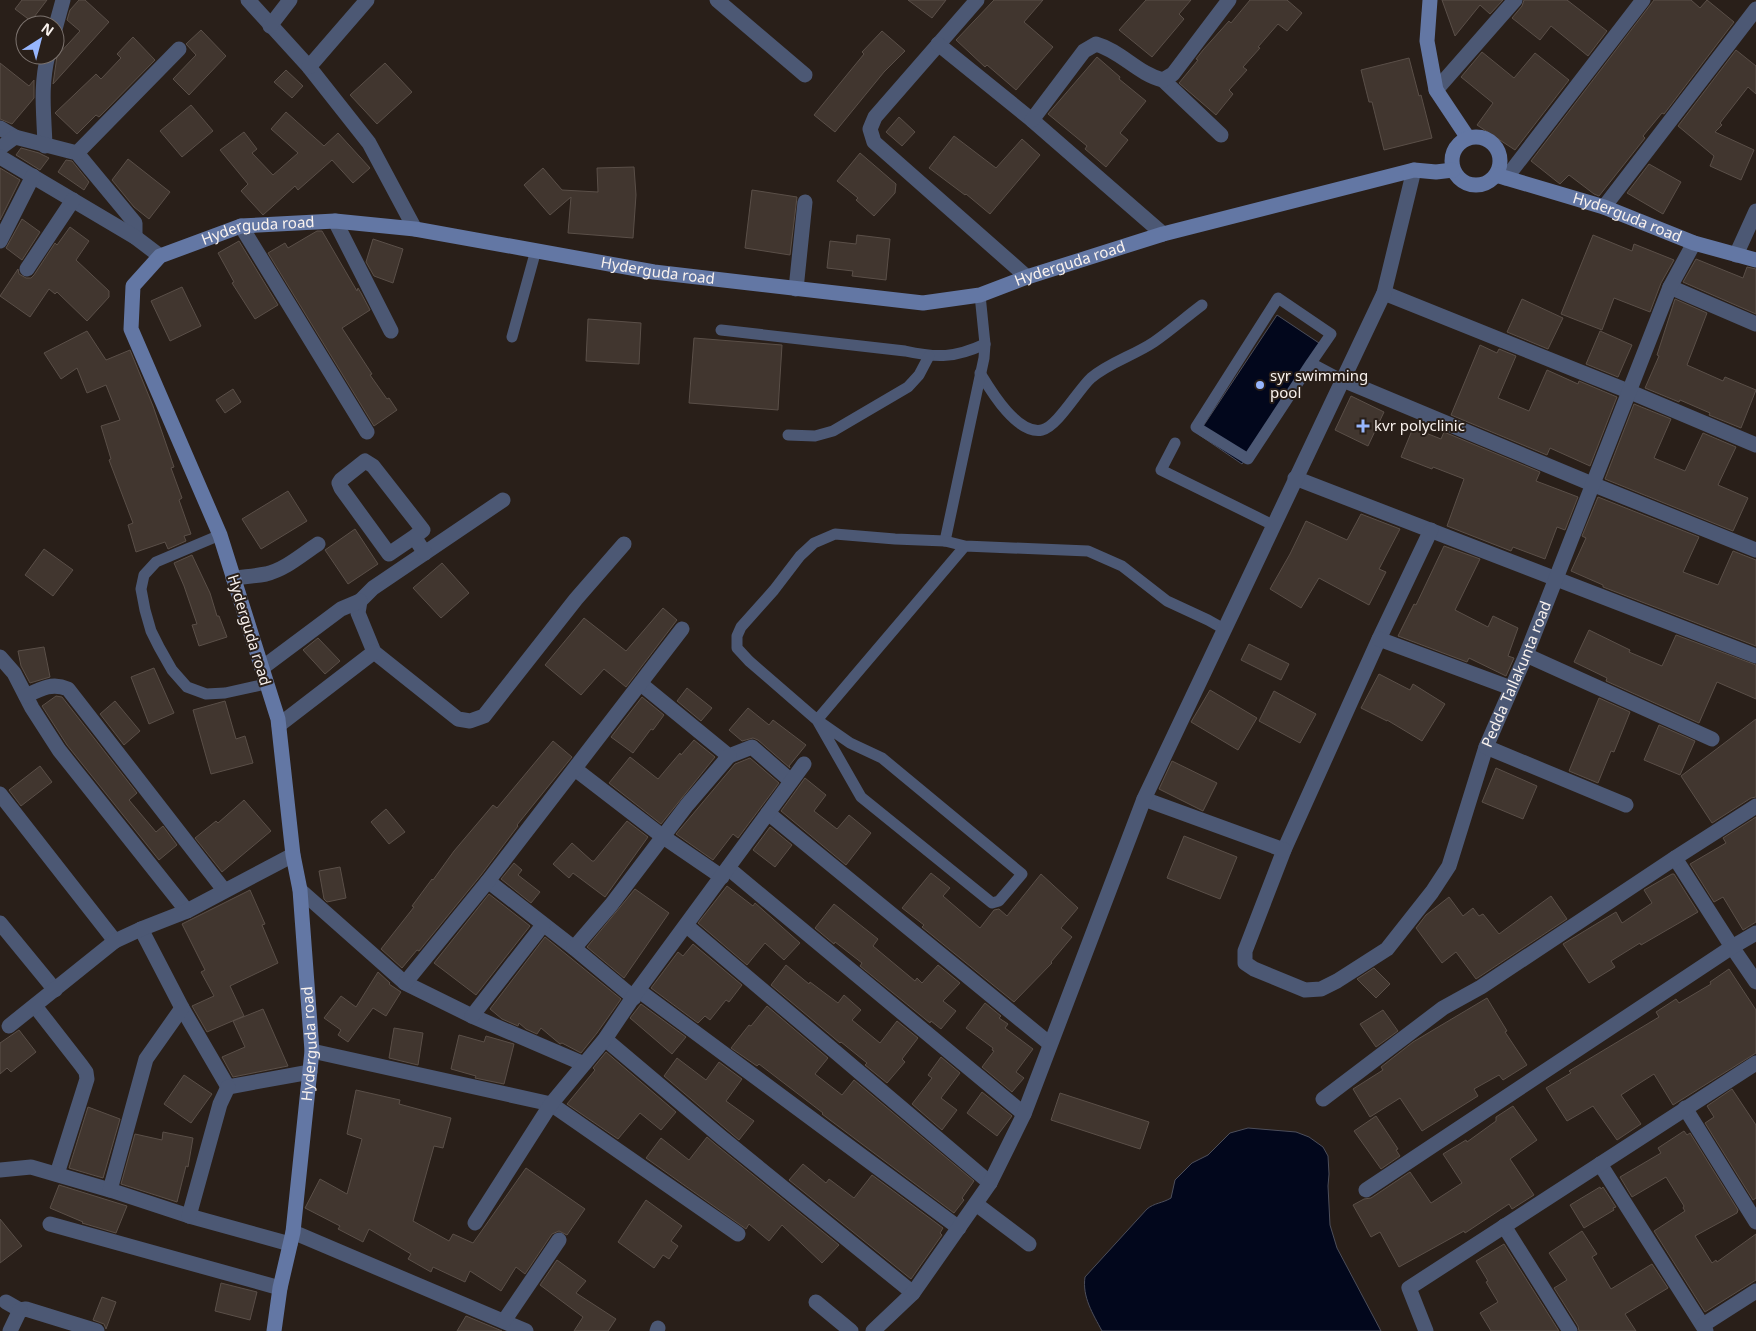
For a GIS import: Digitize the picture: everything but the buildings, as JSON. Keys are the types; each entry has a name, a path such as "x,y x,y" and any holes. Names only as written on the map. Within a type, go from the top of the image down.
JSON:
{"street":[{"path":"59,15 63,0"},
{"path":"248,0 309,67 369,143 415,229"},
{"path":"270,26 290,0"},
{"path":"309,67 367,0"},
{"path":"717,0 805,75"},
{"path":"977,0 875,117 870,128 874,142 1027,277"},
{"path":"1163,80 1173,74 1229,0"},
{"path":"1430,0 1427,42 1436,90 1468,138"},
{"path":"1436,90 1516,0"},
{"path":"1501,177 1499,153 1495,146 1483,138 1475,136 1468,138 1460,142 1455,148 1451,164 1459,179 1466,184 1474,186 1501,177 1641,1"},
{"path":"1604,207 1756,9"},
{"path":"938,44 1032,120 1163,234"},
{"path":"1032,120 1084,51 1096,44 1109,48 1151,77 1163,80 1221,135"},
{"path":"77,153 179,49"},
{"path":"45,65 42,90 45,146"},
{"path":"0,128 15,137 77,153 135,223 135,237"},
{"path":"0,148 15,137"},
{"path":"0,157 135,237 160,256"},
{"path":"873,1331 913,1293 976,1204 990,1183 1024,1114 1144,799 1384,294 1414,170"},
{"name":"Hyderguda road","path":"274,1331 280,1288 292,1238 312,1051 300,890 293,855 279,725 262,668 220,535 131,329 134,286 160,256 240,226 335,221 415,229 654,272 923,302 980,296 1027,277 1163,234 1414,170 1436,172 1453,170"},
{"path":"0,241 33,176"},
{"name":"Hyderguda road","path":"1501,177 1604,207 1694,243 1756,260"},
{"path":"27,269 73,200"},
{"path":"796,289 806,202"},
{"path":"1736,255 1756,211"},
{"path":"335,221 391,331"},
{"path":"240,226 367,432"},
{"name":"Pedda Tallakunta road","path":"1284,850 1246,951 1245,963 1254,969 1305,990 1321,989 1387,950 1432,892 1449,866 1486,747 1526,655 1670,287 1694,243"},
{"path":"1670,287 1756,324"},
{"path":"1384,294 1756,445"},
{"path":"1342,380 1756,550"},
{"path":"365,461 373,466 423,530 414,537 389,554 341,488 339,483 341,480 365,461"},
{"path":"1295,478 1756,656"},
{"path":"262,668 341,609 360,600 373,588 503,500"},
{"path":"1144,799 1284,850 1379,639 1431,530"},
{"path":"414,537 425,553"},
{"path":"233,578 265,574 278,570 318,544"},
{"path":"360,600 358,613 374,652 458,719 470,721 484,716 576,599 624,544"},
{"path":"405,983 488,881 682,629"},
{"path":"1379,639 1511,688"},
{"path":"279,725 374,652"},
{"path":"1526,655 1712,739"},
{"path":"0,657 14,673 59,750 187,911"},
{"path":"641,684 729,756"},
{"path":"26,696 51,686 60,686 68,689 224,890"},
{"path":"1486,747 1626,806"},
{"path":"574,948 611,904 687,805 729,756 752,748 791,781"},
{"path":"474,1223 551,1104 605,1039 804,764"},
{"path":"574,769 662,836 725,873 1024,1114"},
{"path":"0,794 115,941"},
{"path":"1323,1099 1444,1008 1481,987 1756,806"},
{"path":"768,813 1050,1044"},
{"path":"9,1026 115,941 187,911 293,855"},
{"path":"1675,858 1756,982"},
{"path":"488,881 543,925 636,994 959,1228"},
{"path":"300,890 405,983 472,1016 584,1064"},
{"path":"0,923 56,990"},
{"path":"472,1016 543,925"},
{"path":"687,926 990,1183"},
{"path":"141,929 182,1008 228,1087"},
{"path":"1366,1190 1756,933"},
{"path":"35,1006 86,1072 87,1080 57,1174"},
{"path":"110,1190 146,1059 182,1008"},
{"path":"605,1039 721,1137 913,1293"},
{"path":"312,1051 551,1104 738,1234"},
{"path":"1426,1331 1409,1288 1756,1063"},
{"path":"228,1087 310,1072"},
{"path":"190,1216 220,1104 228,1087"},
{"path":"1685,1108 1756,1222"},
{"path":"1600,1164 1705,1328 1756,1291"},
{"path":"0,1170 31,1167 190,1216 292,1238 526,1331"},
{"path":"976,1204 1029,1244"},
{"path":"50,1224 280,1288"},
{"path":"1504,1226 1570,1331"},
{"path":"504,1321 559,1240"},
{"path":"6,1302 20,1310 26,1309 97,1331"},
{"path":"816,1302 851,1331"},
{"path":"10,1331 20,1310"}],"lane":[{"path":"512,337 536,250"},
{"path":"945,541 985,344 980,296"},
{"path":"1278,298 1331,334 1311,362 1248,458 1196,427 1278,298"},
{"path":"980,373 1005,411 1016,421 1031,429 1042,430 1055,424 1078,392 1102,370 1152,343 1202,305"},
{"path":"721,330 896,350 929,356 950,356 965,353 985,344"},
{"path":"788,435 815,436 833,431 908,387 919,375 929,356"},
{"path":"1311,362 1342,380"},
{"path":"1175,443 1161,470 1273,525"},
{"path":"817,720 862,797 929,854 992,903 999,901 1022,874 882,758 850,743 817,720 737,648 741,627 774,590 800,556 814,543 836,534 945,541 965,546 1088,551 1122,566 1167,601 1224,629"},
{"path":"220,535 156,562 144,576 141,589 151,631 172,670 187,687 206,694 215,694 266,684"},
{"path":"817,720 965,546"}],"water":[{"path":"1277,315 1322,345 1242,464 1198,434"},
{"path":"1248,1128 1296,1132 1309,1137 1323,1147 1328,1156 1330,1225 1337,1248 1381,1331 1102,1331 1087,1298 1084,1284 1085,1277 1147,1209 1171,1198 1175,1180 1192,1163 1208,1155 1230,1133"}],"place":[{"name":"syr swimming pool","path":"1260,385"},
{"name":"kvr polyclinic","path":"1363,426"}]}
